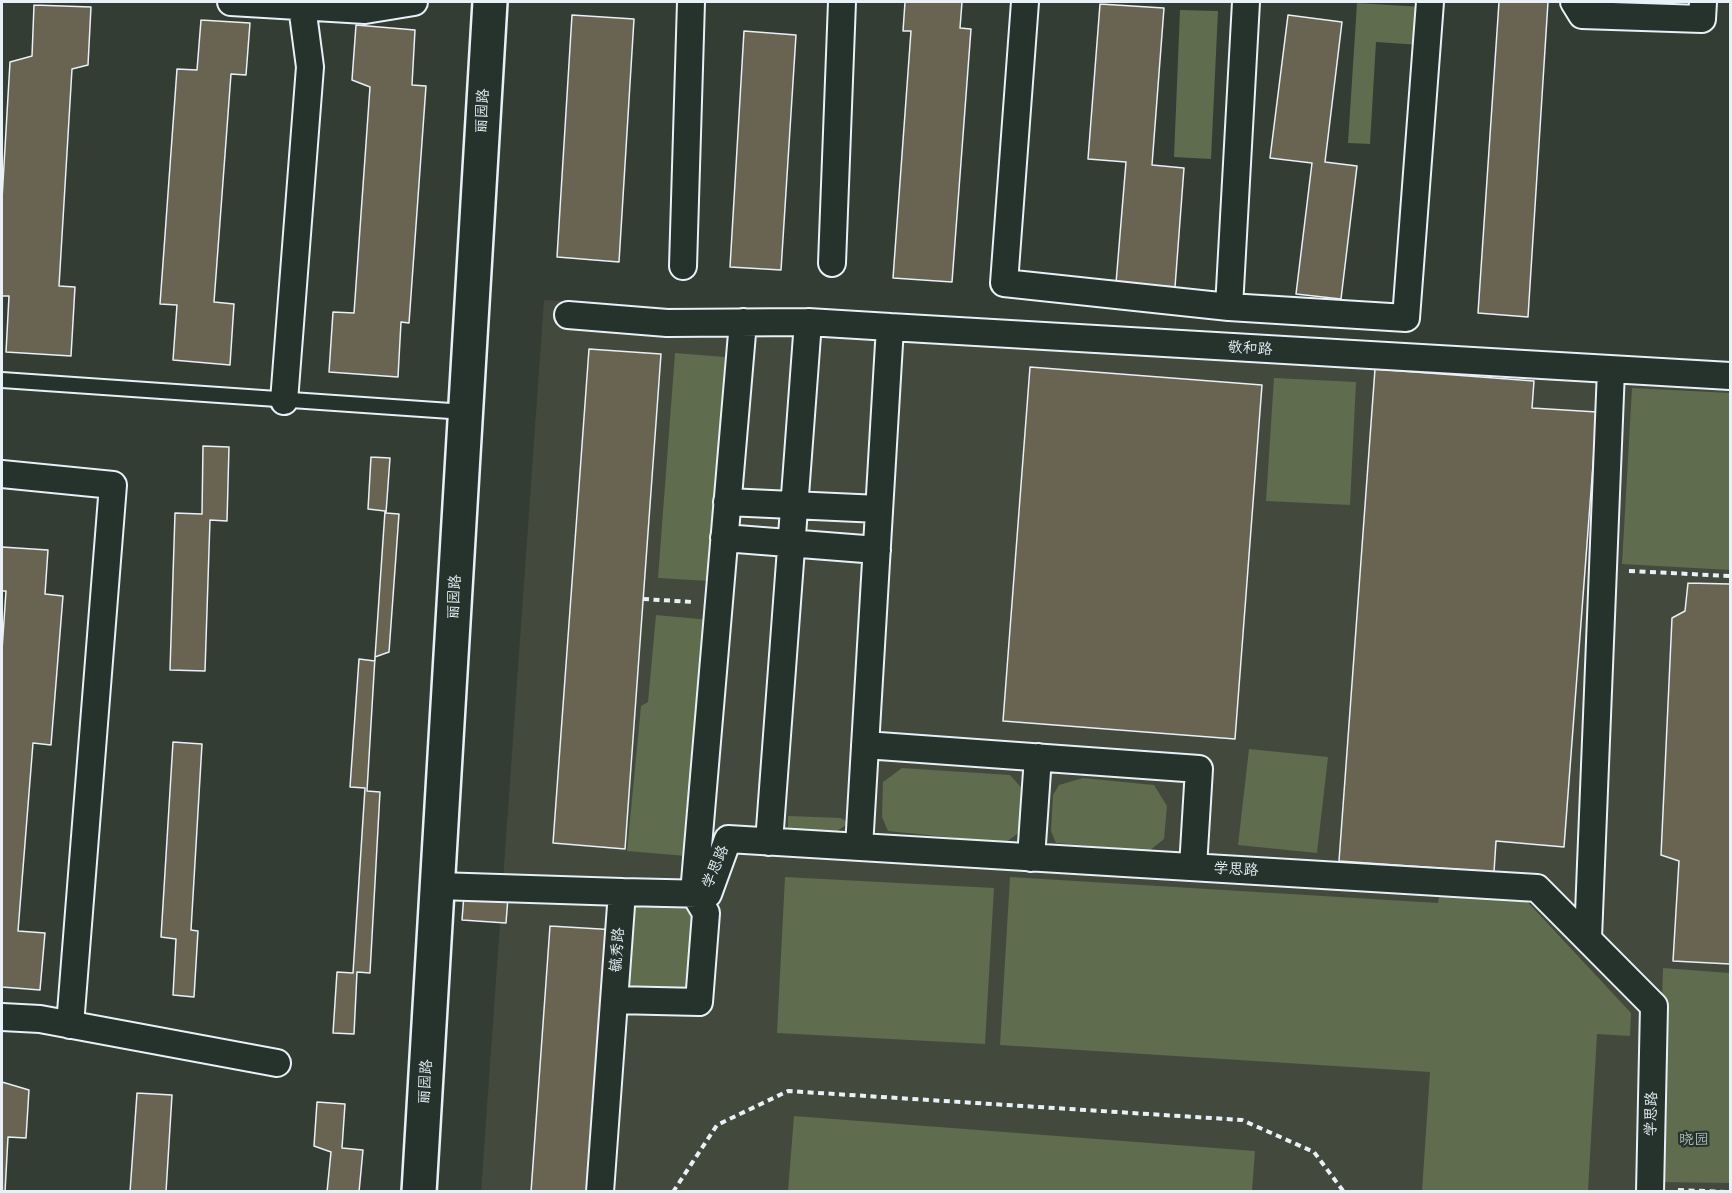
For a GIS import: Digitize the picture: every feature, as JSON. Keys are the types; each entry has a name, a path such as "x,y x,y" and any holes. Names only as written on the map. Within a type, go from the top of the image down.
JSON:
{"street":[{"path":"231,2 365,10 414,2"},
{"name":"丽园路","path":"419,1191 490,2"},
{"path":"683,266 691,2"},
{"path":"832,263 842,2"},
{"path":"1025,2 1004,283 1229,307 1406,318 1430,2"},
{"path":"1229,307 1246,2"},
{"path":"1574,2 1582,15 1702,20 1703,2"},
{"path":"284,401 310,67 286,4"},
{"name":"敬和路","path":"568,315 667,323 808,322 1731,376"},
{"path":"615,1000 699,1002 706,913 694,893 743,322"},
{"path":"769,842 808,322"},
{"path":"859,847 890,327"},
{"path":"1588,938 1611,370"},
{"path":"2,474 113,485 70,1025"},
{"path":"727,502 879,509"},
{"path":"724,538 877,550"},
{"path":"865,745 1199,770 1193,867"},
{"path":"1031,858 1038,758"},
{"name":"学思路","path":"622,892 708,894 728,839 1537,888 1654,1006 1650,1190"},
{"path":"438,886 622,892"},
{"name":"毓秀路","path":"600,1191 622,892"},
{"path":"2,1017 70,1025 277,1063"}],"lane":[{"path":"2,380 465,412"}],"path":[{"path":"1603,570 1731,576"},
{"path":"643,599 718,604"},
{"path":"673,1191 717,1125 788,1090 1242,1120 1314,1152 1344,1191"},
{"path":"1650,1190 1728,1191"}],"shaded area":[{"path":"544,300 1730,366 1730,1191 481,1192"}],"green space":[{"path":"1357,3 1438,8 1435,46 1376,42 1370,144 1348,143"},
{"path":"1180,10 1218,11 1211,159 1174,157"},
{"path":"675,353 725,357 709,581 658,578"},
{"path":"1274,378 1356,382 1350,505 1266,501"},
{"path":"1632,388 1730,393 1730,570 1622,564"},
{"path":"656,615 721,621 698,857 627,851 641,706 648,702"},
{"path":"1249,749 1328,757 1317,853 1238,845"},
{"path":"902,768 1010,775 1026,793 1025,828 1005,843 888,831 882,817 883,782"},
{"path":"1083,778 1154,785 1167,806 1164,839 1149,851 1056,843 1051,831 1053,795 1059,785"},
{"path":"788,816 841,818 849,823 834,833 799,832 788,827"},
{"path":"785,877 994,888 985,1044 777,1033"},
{"path":"1010,877 1438,903 1440,891 1523,897 1631,1013 1630,1036 1597,1034 1588,1191 1422,1191 1430,1072 1000,1045"},
{"path":"633,905 685,907 695,918 690,997 634,993 621,984"},
{"name":"晓园","path":"1663,968 1730,973 1730,1183 1656,1182"},
{"path":"794,1116 1255,1151 1252,1191 788,1191"}],"building":[{"path":"905,2 962,2 960,28 971,29 952,282 893,278 911,31 903,31"},
{"path":"1499,2 1548,2 1528,317 1478,313"},
{"path":"1100,4 1164,8 1152,165 1184,168 1175,287 1116,283 1126,162 1088,159"},
{"path":"34,5 91,7 88,65 72,69 59,286 75,287 71,356 6,352 9,296 2,296 2,199 10,62 32,56"},
{"path":"572,15 634,19 619,262 557,257"},
{"path":"1288,15 1342,22 1325,162 1357,166 1341,299 1296,294 1312,163 1270,158"},
{"path":"201,20 250,23 246,75 231,74 214,302 234,304 230,365 173,360 177,305 160,304 177,69 197,70"},
{"path":"356,25 415,30 412,85 426,86 409,323 401,322 398,377 329,372 333,312 354,313 370,87 352,80"},
{"path":"744,31 796,35 781,270 730,267"},
{"path":"589,349 661,354 625,849 553,843"},
{"path":"1030,367 1262,385 1235,739 1003,721"},
{"path":"1375,369 1534,381 1532,408 1597,412 1564,847 1496,841 1494,872 1339,861"},
{"path":"203,446 229,447 227,521 210,520 205,671 170,670 175,513 202,514"},
{"path":"371,457 390,458 386,513 399,514 389,652 375,657 385,511 368,509"},
{"path":"2,547 48,550 45,594 63,596 51,745 33,743 18,931 45,933 40,990 2,987 2,650 6,591 2,591"},
{"path":"1688,583 1730,584 1730,964 1673,961 1679,861 1661,855 1672,618 1685,611"},
{"path":"359,659 375,661 367,791 380,792 370,973 357,972 354,1034 333,1033 337,972 353,973 365,788 350,787"},
{"path":"173,742 202,744 191,930 198,931 194,997 173,995 176,939 161,937"},
{"path":"464,894 508,897 506,923 462,920"},
{"path":"550,926 617,930 599,1192 531,1192"},
{"path":"2,1082 29,1090 26,1138 8,1137 5,1192 2,1192"},
{"path":"137,1093 172,1095 166,1192 130,1192"},
{"path":"317,1102 345,1104 342,1148 363,1150 359,1192 327,1192 331,1152 314,1146"}]}
